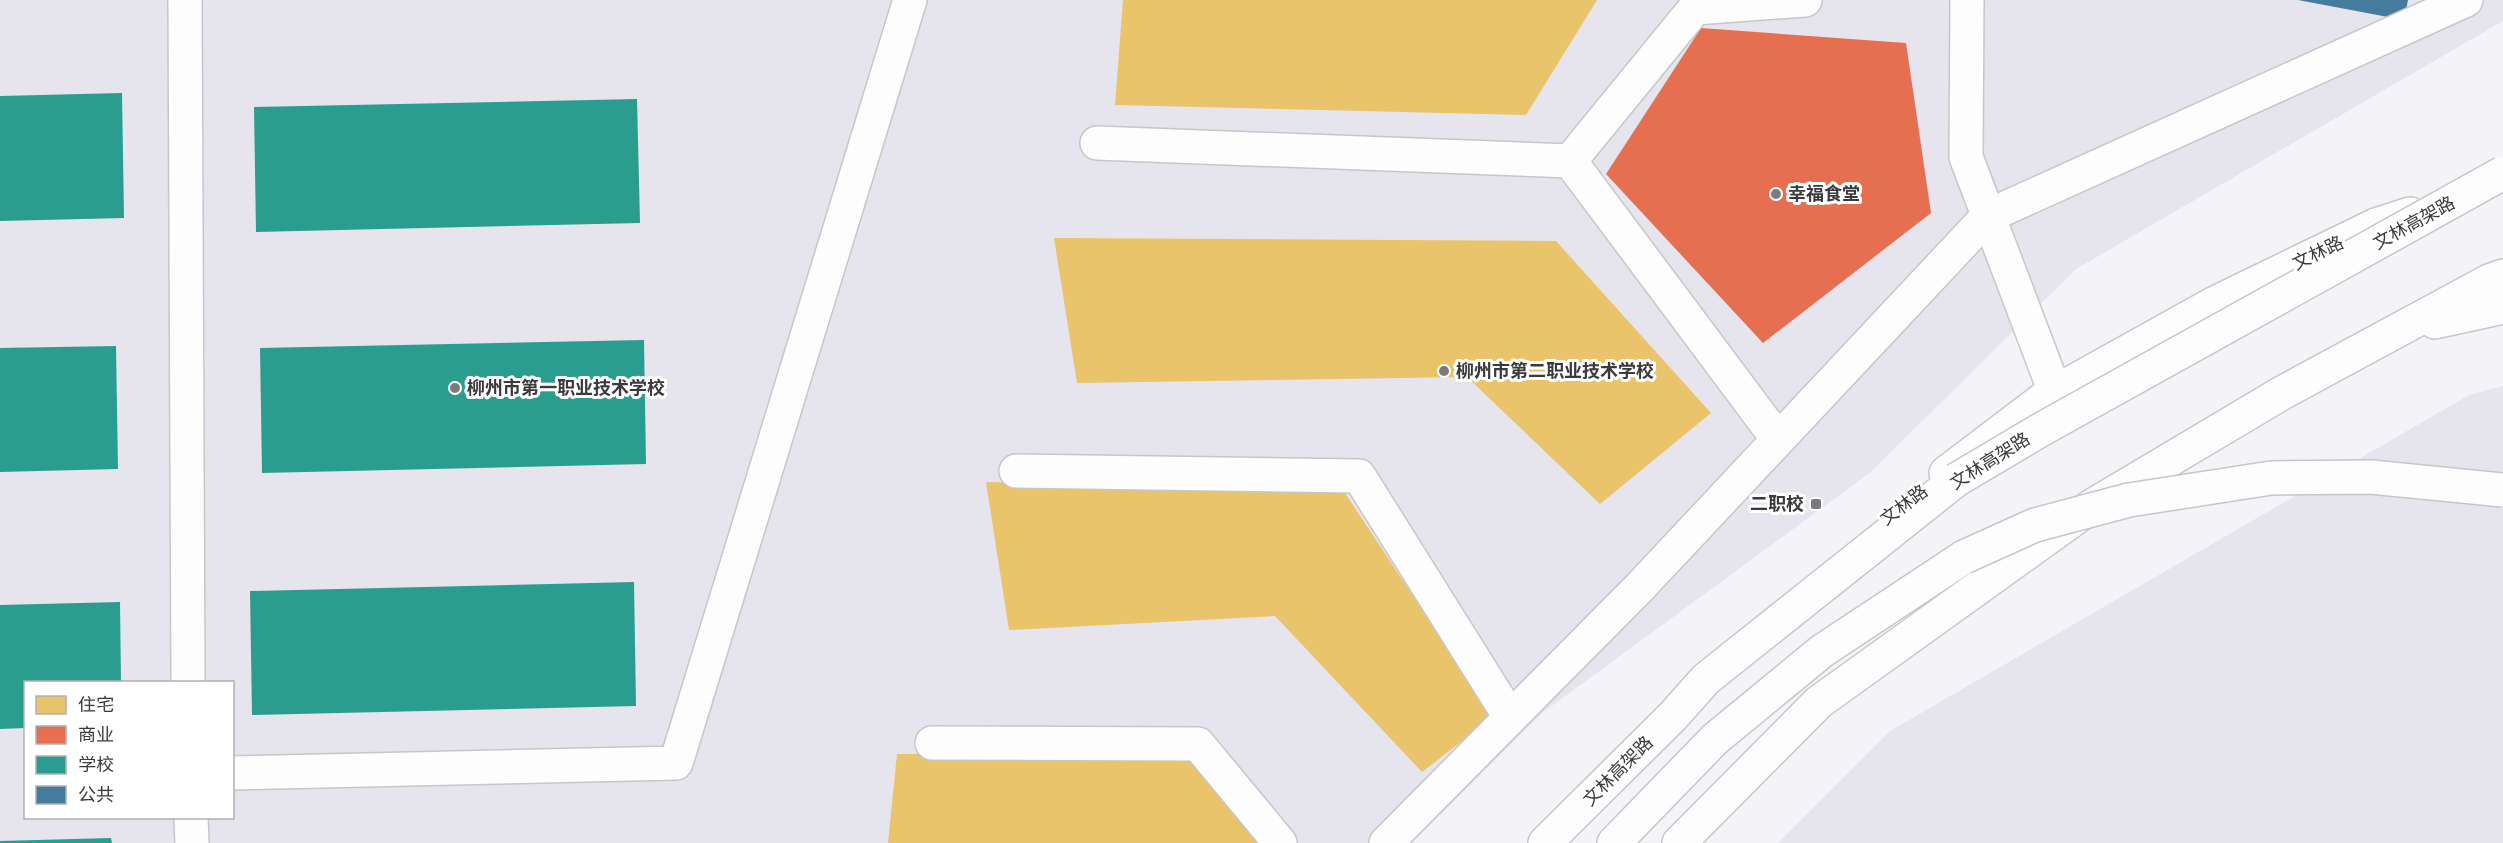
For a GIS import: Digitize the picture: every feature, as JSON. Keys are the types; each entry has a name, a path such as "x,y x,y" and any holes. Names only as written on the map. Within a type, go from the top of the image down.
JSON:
{"main road":[{"path":"185,0 188,681"},
{"path":"234,773 676,763 910,0"},
{"path":"1570,161 1695,8 1805,0"},
{"path":"1967,0 1966,157 2055,392"},
{"path":"1386,843 1639,588 1777,438 1988,216 2466,0"},
{"path":"1097,143 1570,161"},
{"path":"1570,161 1777,438"},
{"name":"文林高架路","path":"1545,843 1673,716 1706,679 1891,529 1956,480 2042,429 2503,173"},
{"name":"文林路","path":"1530,843 1671,701 1793,589 2055,392 2215,303 2376,225 2503,183"},
{"path":"1679,843 1819,702 2092,506 2282,393 2489,280 2503,276"},
{"path":"2392,332 2503,307"},
{"path":"1016,471 1359,476 1510,717"},
{"path":"1614,843 1715,739 1822,651 1964,557 2035,525 2129,500 2271,478 2371,477 2503,490"},
{"path":"932,743 1198,744 1280,843"},
{"path":"191,819 192,843"}],"shaded area":[{"path":"0,0 2503,0 2503,21 2076,269 1871,472 1542,713 1412,843 0,843"},
{"path":"2503,386 2503,843 1778,843 1890,731 2469,395"}],"building: 住宅":[{"path":"1123,0 1597,0 1526,115 1115,105"},
{"path":"1054,238 1556,241 1711,413 1600,504 1467,377 1077,383"},
{"path":"986,482 1343,490 1493,717 1422,772 1275,616 1009,630"},
{"path":"1186,753 1274,843 888,843 897,754"}],"building: 商业":[{"name":"幸福食堂","path":"1701,28 1906,43 1931,213 1763,343 1606,174"}],"building: 学校":[{"path":"122,93 124,218 0,221 0,96"},
{"path":"637,99 640,223 256,232 254,107"},
{"path":"644,340 646,464 262,473 260,348"},
{"path":"116,346 118,469 0,472 0,348"},
{"path":"634,582 636,706 252,715 250,591"},
{"path":"120,602 121,681 24,681 24,728 0,729 0,605"},
{"path":"111,838 112,843 0,843 0,841"}],"building: 公共":[{"path":"2298,0 2408,0 2404,20"}],"place":[{"name":"幸福食堂","path":"1776,194"},
{"name":"柳州市第二职业技术学校","path":"1444,371"},
{"name":"柳州市第一职业技术学校","path":"455,388"},
{"name":"二职校","path":"1816,504"}]}
